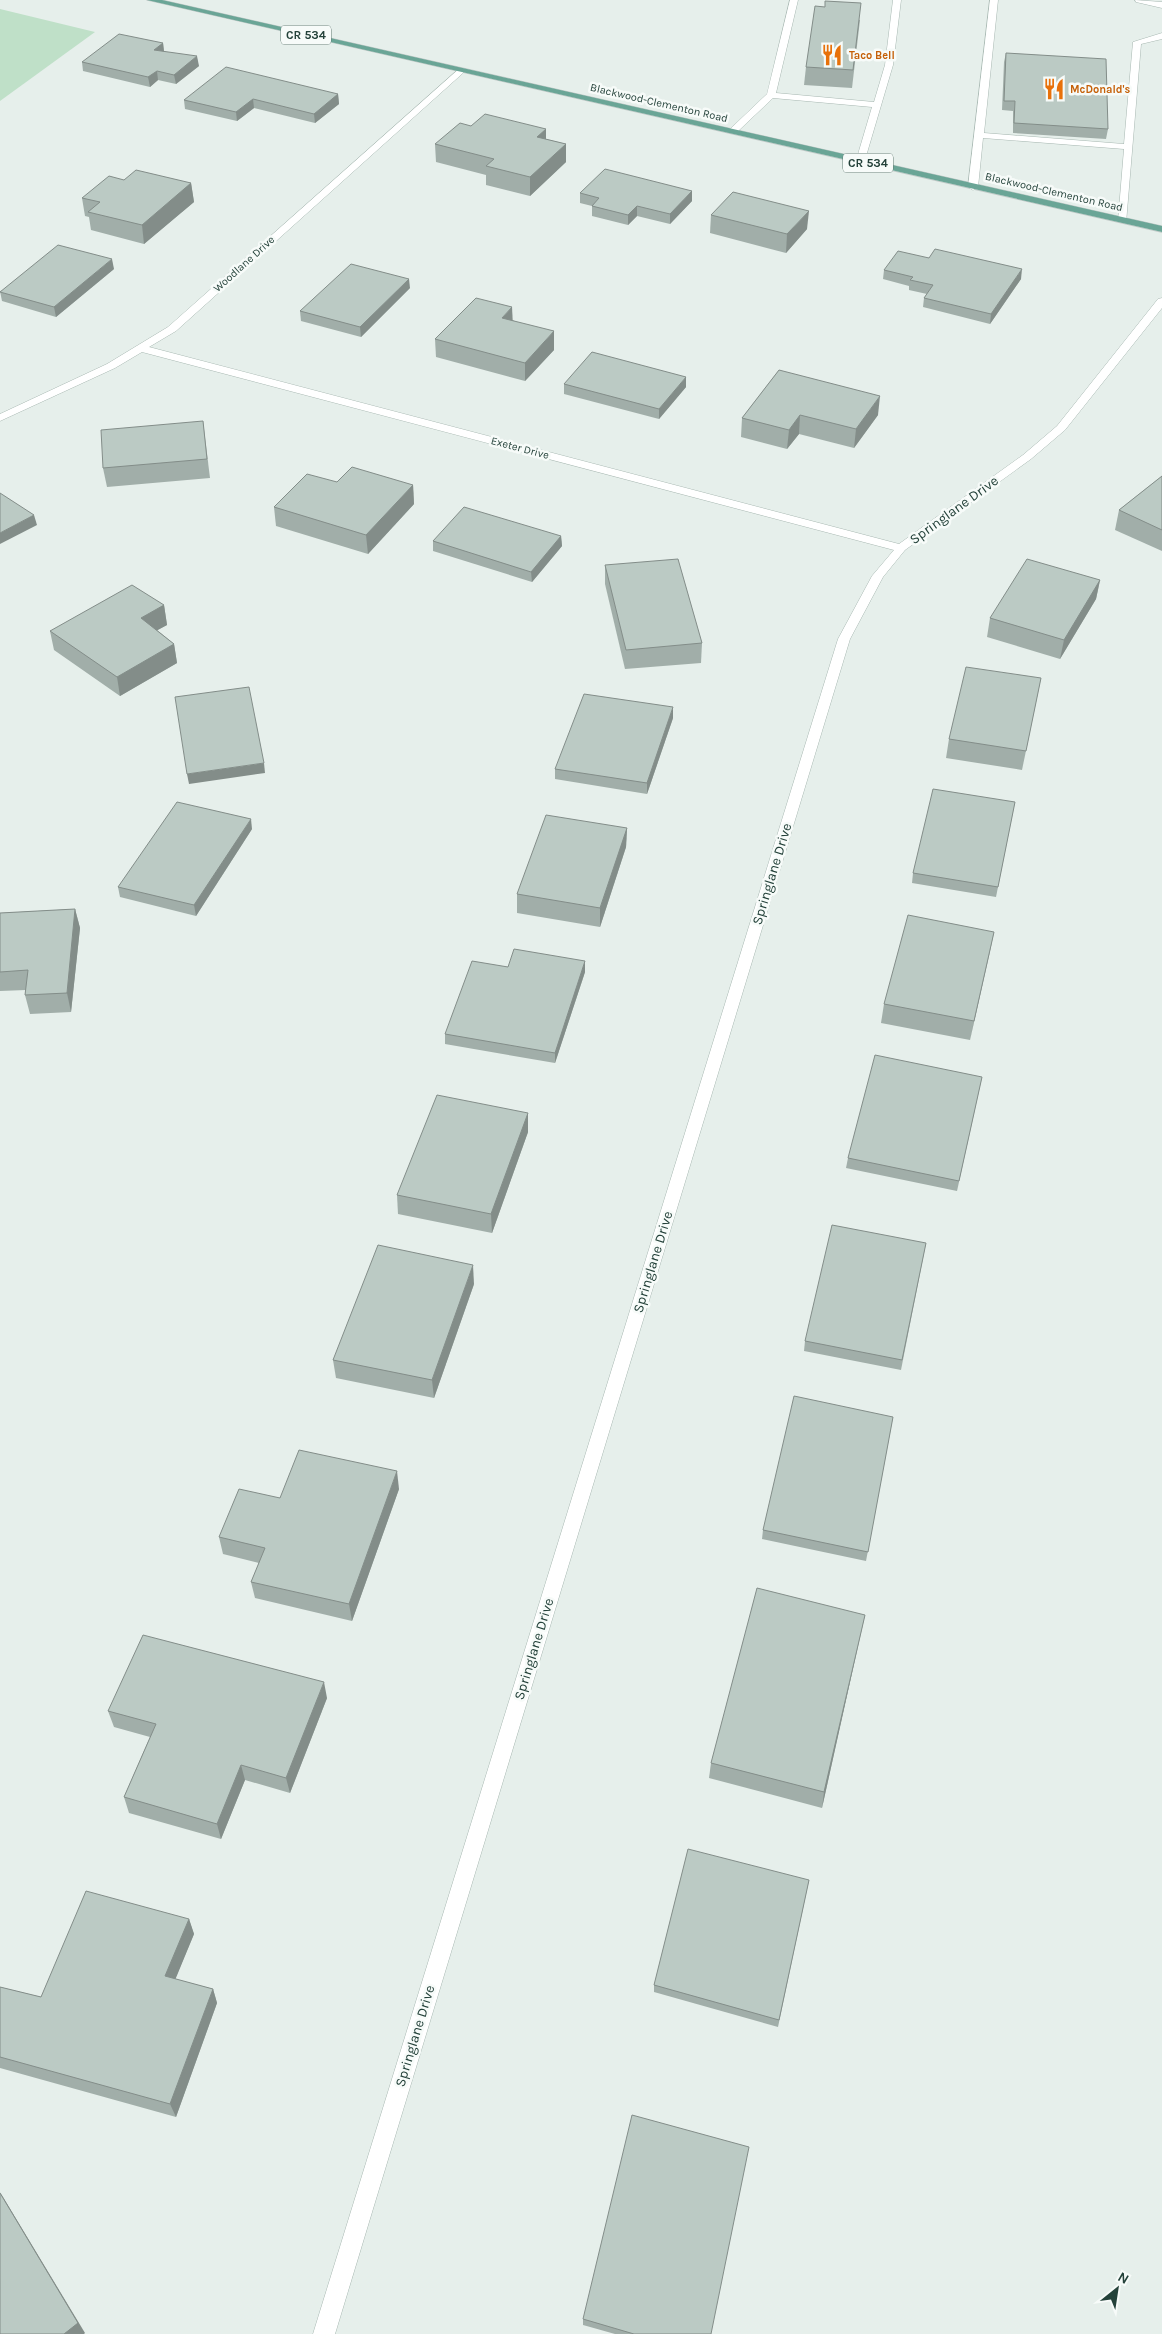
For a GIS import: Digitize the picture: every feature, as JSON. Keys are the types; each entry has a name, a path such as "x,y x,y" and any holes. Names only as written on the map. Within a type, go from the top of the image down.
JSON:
{"main road":[{"name":"Blackwood-Clementon Road","path":"151,0 1162,229"}],"street":[{"path":"732,132 771,95 794,0"},
{"path":"861,161 889,65 897,0"},
{"path":"972,187 994,0"},
{"path":"1139,0 1162,4"},
{"path":"1123,221 1137,42 1162,36"},
{"name":"Woodlane Drive","path":"0,418 111,366 172,328 460,71"},
{"path":"771,95 878,105"},
{"path":"979,135 1129,147"},
{"name":"Springlane Drive","path":"324,2334 844,639 878,576 901,548 1027,457 1061,428 1162,300"},
{"name":"Exeter Drive","path":"140,348 901,548"}],"green space":[{"path":"0,9 95,32 0,101"}],"building":[{"name":"Taco Bell","path":"825,1 861,3 853,70 806,67 815,6 825,7"},
{"path":"119,34 163,43 154,50 197,56 174,75 157,71 148,77 82,62"},
{"name":"McDonald's","path":"1006,53 1106,59 1108,129 1014,123 1015,101 1004,101"},
{"path":"226,67 338,94 314,114 253,99 236,112 184,100"},
{"path":"485,114 546,129 537,137 566,144 530,177 486,166 494,159 435,144 460,123 471,126"},
{"path":"605,169 692,191 670,214 637,206 628,215 592,206 599,198 580,193"},
{"path":"136,170 191,183 142,225 88,212 100,202 82,198 109,176 124,180"},
{"path":"733,192 809,211 787,234 711,215"},
{"path":"58,245 112,259 54,307 0,292"},
{"path":"935,249 1022,269 991,314 924,298 933,285 910,280 913,277 884,270 898,251 929,258"},
{"path":"351,264 409,279 360,327 300,311"},
{"path":"476,298 512,307 502,318 554,331 525,363 435,339"},
{"path":"592,352 686,377 659,409 564,384"},
{"path":"779,370 880,396 856,429 800,415 789,430 742,418"},
{"path":"203,421 207,459 103,468 101,430"},
{"path":"352,467 413,485 366,535 274,507 307,474 337,482"},
{"path":"1162,476 1162,530 1119,510"},
{"path":"0,493 34,515 0,533"},
{"path":"464,507 561,536 531,572 433,541"},
{"path":"678,559 702,643 626,650 605,565"},
{"path":"1027,559 1100,580 1064,640 990,618"},
{"path":"132,585 164,605 141,618 174,644 117,677 50,631"},
{"path":"966,667 1041,678 1026,751 949,739"},
{"path":"249,687 264,763 187,774 175,697"},
{"path":"584,694 673,707 647,783 555,769"},
{"path":"933,789 1015,802 998,887 913,873"},
{"path":"177,802 251,819 194,905 118,887"},
{"path":"546,815 627,828 600,908 517,894"},
{"path":"75,909 67,993 25,995 28,970 0,972 0,913"},
{"path":"908,915 994,932 974,1021 884,1004"},
{"path":"514,949 585,961 555,1053 445,1034 472,961 508,967"},
{"path":"875,1055 982,1077 959,1181 848,1158"},
{"path":"437,1095 528,1113 491,1214 397,1195"},
{"path":"832,1225 926,1243 902,1360 805,1341"},
{"path":"378,1245 473,1265 432,1380 333,1360"},
{"path":"794,1396 893,1417 868,1552 763,1530"},
{"path":"299,1450 397,1471 349,1604 251,1582 265,1548 219,1537 239,1489 280,1498"},
{"path":"757,1588 865,1615 824,1792 711,1763"},
{"path":"143,1635 324,1682 286,1778 241,1765 217,1824 124,1797 156,1724 108,1711"},
{"path":"688,1849 809,1880 779,2020 654,1985"},
{"path":"86,1891 189,1919 165,1976 213,1989 170,2104 0,2057 0,1987 41,1997"},
{"path":"632,2115 749,2147 711,2334 634,2334 583,2319"},
{"path":"0,2193 78,2323 64,2334 0,2334"}],"place":[{"name":"Taco Bell","path":"832,55"},
{"name":"McDonald's","path":"1054,89"}]}
